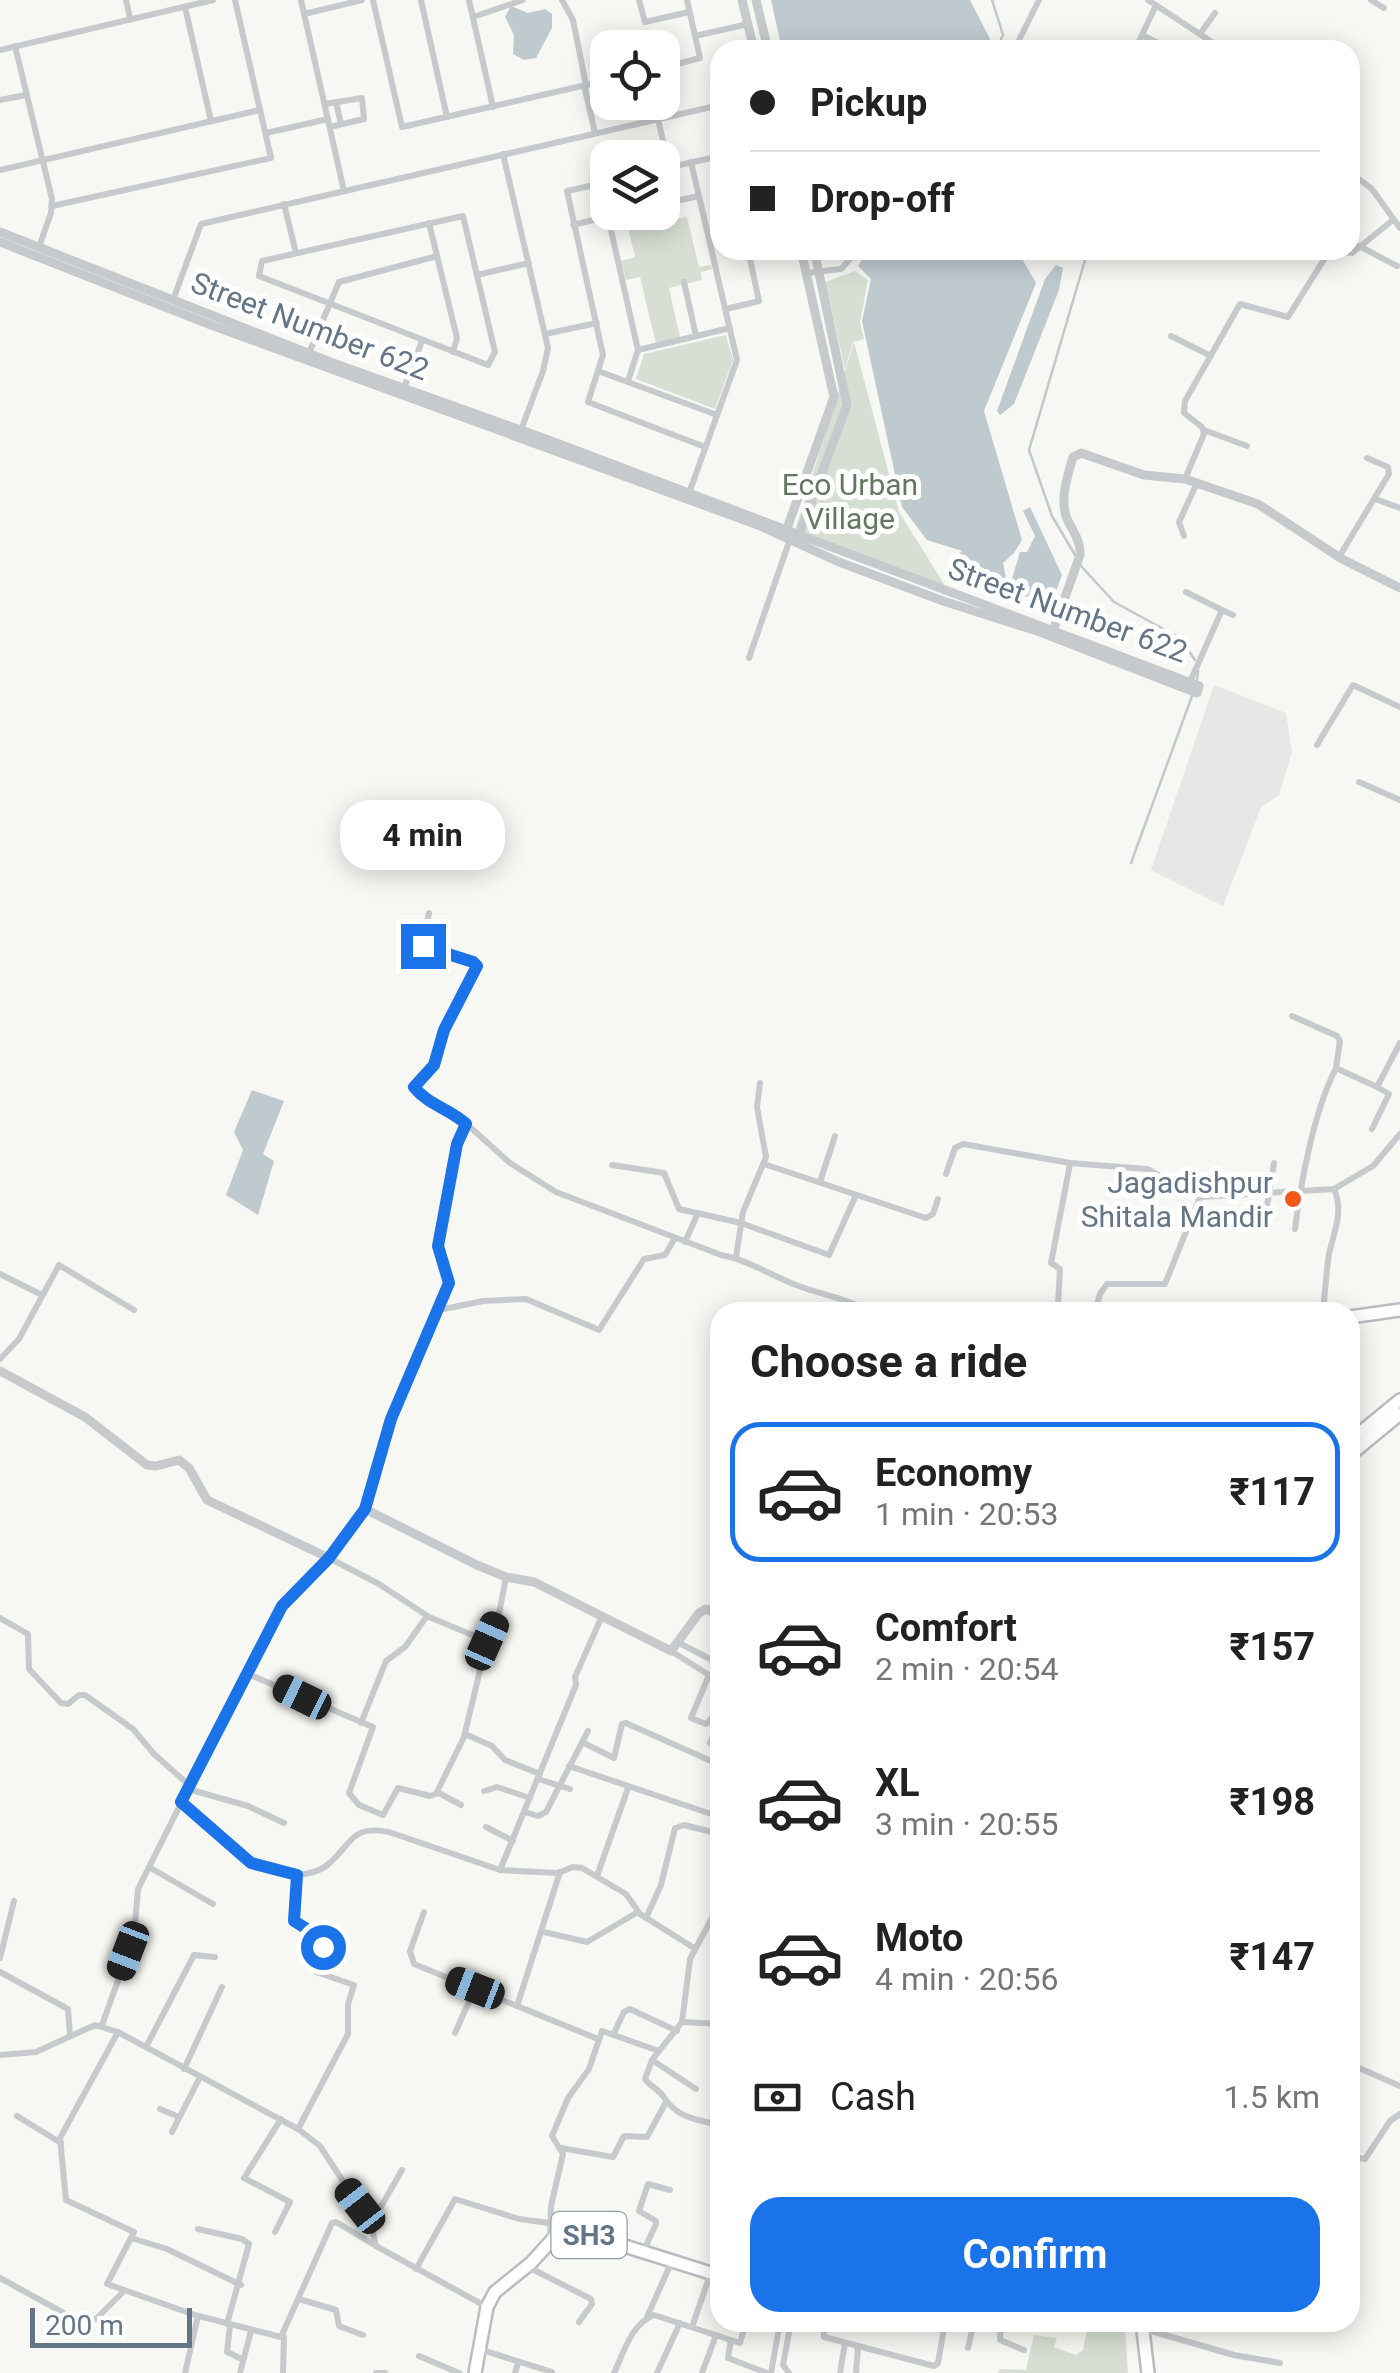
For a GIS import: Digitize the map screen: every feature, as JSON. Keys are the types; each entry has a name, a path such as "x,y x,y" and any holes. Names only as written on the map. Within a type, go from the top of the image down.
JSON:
{"main road":[{"path":"1360,1316 1400,1310"},
{"path":"1360,1433 1400,1400"},
{"path":"1360,1448 1397,1421"},
{"name":"SH3","path":"487,2306 495,2292 560,2231 572,2230 710,2273"},
{"path":"475,2373 487,2306"},
{"path":"1141,2332 1144,2373"}],"street":[{"path":"126,0 130,19"},
{"path":"0,50 213,0"},
{"path":"52,206 269,159 235,0"},
{"path":"301,0 344,192"},
{"path":"304,14 362,0"},
{"path":"373,0 402,127 590,84"},
{"path":"422,0 447,118"},
{"path":"469,0 493,107"},
{"path":"473,16 523,0"},
{"path":"562,0 573,20 596,133"},
{"path":"639,0 645,22 690,12"},
{"path":"680,64 699,59 686,0"},
{"path":"742,0 752,40"},
{"path":"756,0 766,40"},
{"path":"1019,40 1039,0"},
{"path":"1148,0 1206,40"},
{"path":"1371,0 1384,8"},
{"path":"184,6 211,121"},
{"path":"1140,40 1156,6"},
{"path":"1200,34 1215,13"},
{"path":"695,36 748,24"},
{"path":"1142,35 1152,40"},
{"path":"15,46 52,206 39,247"},
{"path":"0,100 26,95"},
{"path":"266,133 364,119 362,98 325,104"},
{"path":"336,102 341,124"},
{"path":"680,114 710,107"},
{"path":"0,169 260,110"},
{"path":"0,242 172,303 201,224 654,120"},
{"path":"503,154 548,348 521,430"},
{"path":"680,165 710,158"},
{"path":"691,162 710,242"},
{"path":"1360,180 1372,189 1400,228"},
{"path":"590,186 567,191 603,354 588,403 705,447"},
{"path":"680,200 699,196"},
{"path":"284,204 296,253"},
{"path":"464,217 494,357 488,365 259,276 262,261 429,223 464,217"},
{"path":"1360,245 1393,220"},
{"path":"574,225 590,221"},
{"path":"429,223 457,338 453,352"},
{"path":"611,230 638,350 628,381"},
{"name":"Street Number 622","path":"0,232 284,351 978,605 1198,692 1200,686 1190,682"},
{"path":"1360,247 1397,266"},
{"path":"310,353 339,282 437,256"},
{"path":"688,494 737,360 714,260"},
{"path":"726,309 759,301 750,260"},
{"path":"749,658 834,396 804,260"},
{"path":"791,536 847,405 817,260"},
{"path":"807,273 841,269 849,260"},
{"path":"1248,446 1204,430 1183,410 1240,304 1288,316 1324,260"},
{"path":"477,274 529,263"},
{"path":"684,282 696,336"},
{"name":"Street Number 622","path":"172,303 521,430 791,536"},
{"path":"545,334 596,323"},
{"path":"638,350 730,328"},
{"path":"1170,336 1211,356"},
{"path":"404,388 422,340"},
{"path":"598,371 717,415"},
{"path":"1185,479 1204,430"},
{"path":"1053,633 1081,548 1066,517 1064,500 1076,454 1086,453 1144,475 1185,479 1266,508 1339,557 1400,588"},
{"path":"1339,557 1390,470 1367,458"},
{"path":"1184,536 1179,528 1180,519 1197,483"},
{"path":"1376,498 1400,508"},
{"path":"1186,592 1232,614"},
{"path":"1190,682 1222,610"},
{"path":"1317,745 1354,685 1400,707"},
{"path":"1359,782 1400,800"},
{"path":"429,913 422,945 477,966 444,1030 434,1065 414,1088 436,1108 460,1118 510,1163 556,1192 685,1242 736,1257 784,1280 852,1302"},
{"path":"1292,1016 1339,1038 1336,1068 1319,1111 1300,1190 1295,1229"},
{"path":"1377,1087 1400,1044"},
{"path":"1336,1068 1400,1099"},
{"path":"736,1257 741,1223 766,1151 757,1108 760,1083"},
{"path":"1372,1129 1389,1094"},
{"path":"102,2025 134,1936 135,1898 188,1787 282,1606 329,1558 365,1509 380,1468 385,1435 450,1280 438,1246 457,1144 466,1124"},
{"path":"946,1174 954,1148 960,1144 1070,1163 1147,1169 1200,1197 1334,1188 1373,1166 1400,1134"},
{"path":"820,1183 835,1136"},
{"path":"1057,1302 1062,1277 1052,1263 1070,1163"},
{"path":"1264,1224 1274,1163"},
{"path":"612,1164 662,1172 677,1208 741,1223 830,1255 856,1195"},
{"path":"764,1164 926,1218 938,1199"},
{"path":"1325,1302 1328,1259 1339,1206 1334,1188"},
{"path":"1098,1302 1107,1284 1165,1284 1200,1197"},
{"path":"685,1242 698,1213"},
{"path":"437,1311 483,1300 526,1298 600,1330 644,1259 665,1256 675,1238"},
{"path":"0,1358 19,1339 58,1266 134,1310"},
{"path":"0,1274 42,1295"},
{"path":"0,1371 84,1417 146,1465 178,1460 188,1468 207,1500 379,1584 427,1616 487,1641"},
{"path":"365,1509 506,1578 534,1582 602,1616 710,1660"},
{"path":"376,1830 398,1788 430,1796 437,1792 465,1734 506,1578"},
{"path":"674,1646 699,1613 710,1611"},
{"path":"361,1722 386,1661 405,1647 427,1616"},
{"path":"500,1870 576,1685 574,1677 602,1616"},
{"path":"0,1618 28,1634 28,1669 61,1703 68,1704 79,1694 84,1695 130,1726 188,1787 248,1806 284,1824"},
{"path":"674,1646 709,1675 690,1718 710,1722"},
{"path":"248,1674 371,1726 373,1731 349,1794 359,1805 381,1815"},
{"path":"582,1742 614,1758 622,1724 626,1722 710,1760"},
{"path":"525,1812 542,1815 588,1731"},
{"path":"465,1734 492,1746 505,1760 570,1789"},
{"path":"569,1766 710,1815"},
{"path":"484,1791 497,1787 530,1798"},
{"path":"597,1876 628,1788"},
{"path":"437,1792 461,1805"},
{"path":"181,1802 251,1863 297,1875 326,1866 357,1833 376,1830 500,1870 560,1872 578,1867 628,1896 638,1912 694,1948"},
{"path":"486,1827 513,1841"},
{"path":"646,1918 660,1888 675,1828 710,1832"},
{"path":"149,1867 213,1904"},
{"path":"518,2006 560,1872"},
{"path":"297,1875 294,1921 320,1937 324,1944 316,1972 354,1985 348,2004 348,2034 298,2128"},
{"path":"0,1958 14,1901"},
{"path":"424,1912 410,1951 414,1964 598,2038"},
{"path":"544,1932 587,1942 638,1912"},
{"path":"710,1920 694,1948 682,2022 652,2060 646,2082 661,2093 665,2104 686,2117 710,2123"},
{"path":"146,2048 194,1955 215,1957"},
{"path":"0,1972 68,2009 70,2035"},
{"path":"184,2069 222,1987"},
{"path":"456,2033 475,1988"},
{"path":"614,2033 624,2012 630,2009 678,2031"},
{"path":"682,2022 710,2023"},
{"path":"0,2055 36,2052 102,2025 118,2032 298,2128 320,2146 371,2224 376,2246"},
{"path":"550,2239 549,2223 563,2154 553,2140 555,2128 573,2089 589,2068 602,2030 659,2051"},
{"path":"118,2032 60,2138 66,2200 133,2230 107,2282 198,2316 284,2336"},
{"path":"652,2060 696,2088"},
{"path":"1360,2068 1400,2086"},
{"path":"172,2132 200,2077"},
{"path":"560,2148 613,2156 624,2136 648,2136 665,2104"},
{"path":"160,2109 179,2118"},
{"path":"1360,2158 1365,2159 1390,2121 1400,2114"},
{"path":"17,2116 62,2144"},
{"path":"275,2232 290,2202 244,2177 281,2119"},
{"path":"371,2224 402,2170"},
{"path":"644,2252 656,2224 639,2212 648,2184 670,2190"},
{"path":"416,2270 455,2199 519,2219 549,2223"},
{"path":"283,2373 284,2336 332,2223 487,2306"},
{"path":"198,2228 250,2244 226,2349 242,2360"},
{"path":"131,2238 167,2249 241,2285"},
{"path":"614,2373 634,2330 646,2318 672,2261"},
{"path":"526,2266 592,2298 579,2322"},
{"path":"0,2278 82,2323 96,2319 124,2290"},
{"path":"692,2328 710,2287"},
{"path":"299,2299 336,2310 339,2326 363,2336"},
{"path":"646,2318 654,2315 731,2340 743,2341 744,2332"},
{"path":"185,2373 198,2316"},
{"path":"657,2373 680,2324"},
{"path":"240,2373 250,2331"},
{"path":"731,2340 728,2358 769,2373 778,2332"},
{"path":"789,2332 782,2365 789,2373"},
{"path":"822,2332 845,2343 937,2366 943,2332"},
{"path":"968,2348 972,2332"},
{"path":"1001,2332 1000,2340 1024,2350"},
{"path":"1162,2332 1240,2357 1280,2363"},
{"path":"702,2373 716,2335"},
{"path":"840,2373 845,2343"},
{"path":"856,2373 858,2346"},
{"path":"479,2348 552,2372"},
{"path":"419,2356 459,2373"},
{"path":"515,2373 518,2362"},
{"path":"376,2373 385,2373"}],"shaded area":[{"path":"771,0 970,0 990,39 989,40 780,40"},
{"path":"511,6 528,13 545,9 552,14 552,28 536,58 524,60 513,54 514,35 505,17"},
{"path":"862,260 1023,260 1036,283 984,411 1022,540 1003,563 1006,578 982,577 958,566 956,557 962,551 927,540 902,507 862,321 871,279 858,266"},
{"path":"1056,265 1063,268 1059,290 1014,404 1000,415 997,411 1045,279"},
{"path":"1030,507 1062,575 1052,602 1020,595 1011,582 1020,552 1027,552 1035,536 1023,511"},
{"path":"1214,685 1286,713 1292,752 1279,795 1261,807 1223,906 1151,870"},
{"path":"252,1090 284,1101 263,1154 274,1161 258,1215 226,1195 243,1150 234,1132"}],"green space":[{"path":"687,217 699,267 711,265 712,269 701,272 702,280 669,288 680,337 656,344 640,277 626,280 621,261 635,257 629,230 680,230 680,218"},
{"path":"855,271 868,280 860,322 864,339 853,342 845,369 825,282"},
{"path":"726,335 733,360 715,409 636,379 644,354"},
{"name":"Eco Urban Village","path":"854,342 899,512 946,587 795,531"},
{"path":"1087,2332 1125,2332 1128,2373 998,2373 1000,2369 1026,2370 1034,2335 1057,2338 1054,2347 1076,2355 1083,2350"}],"waterway":[{"path":"992,0 1003,35 1001,40"},
{"path":"1075,555 1052,516 1029,450 1085,260"},
{"path":"1081,566 1114,602 1180,638 1195,660"},
{"path":"1197,681 1198,671"},
{"path":"1131,863 1192,696"}],"place":[{"name":"Jagadishpur Shitala Mandir","path":"1293,1199"}],"route":[{"path":"323,1947 320,1937 294,1921 297,1875 251,1863 181,1802 282,1606 329,1558 365,1509 380,1468 391,1419 449,1283 438,1246 457,1144 466,1124 436,1108 414,1085 432,1069 444,1030 477,966 423,946"}]}
